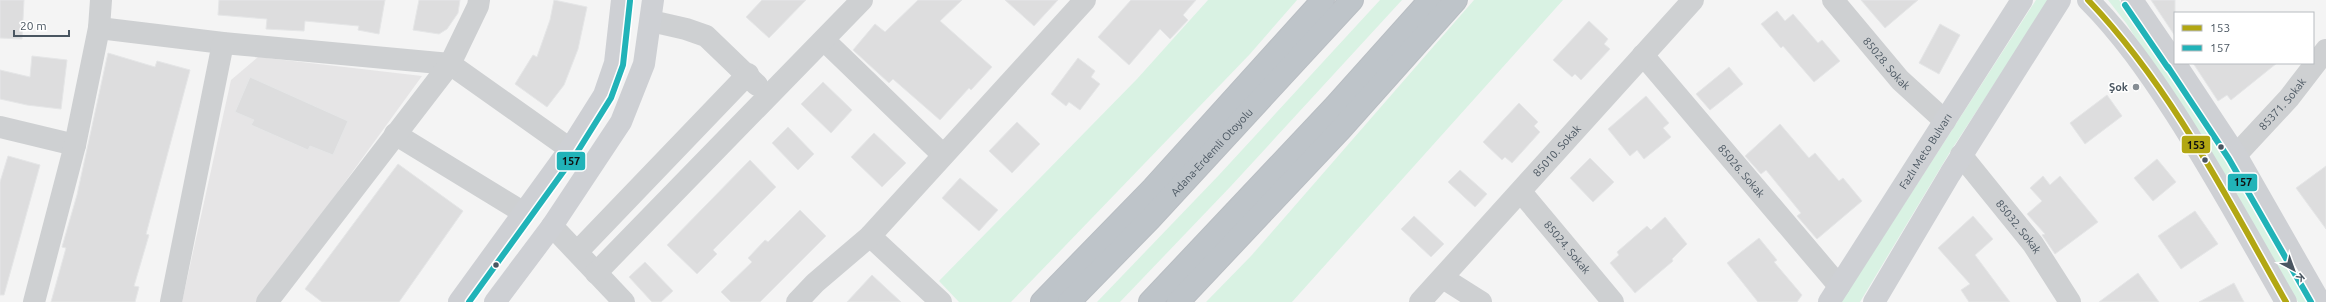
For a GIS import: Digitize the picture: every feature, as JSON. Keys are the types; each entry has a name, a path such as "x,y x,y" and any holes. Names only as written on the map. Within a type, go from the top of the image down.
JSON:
{"highway":[{"path":"1042,302 1153,188 1323,0"},
{"name":"Adana-Erdemli Otoyolu","path":"1069,302 1150,219 1352,0"},
{"path":"1150,302 1335,106 1430,0"},
{"path":"1178,302 1341,129 1456,0"}],"main road":[{"path":"458,302 570,149 604,96 615,63 622,0"},
{"path":"495,302 552,226 621,122 644,64 652,22 653,0"},
{"name":"Fazlı Meto Bulvarı","path":"1834,294 2022,0"},
{"path":"1874,302 1961,155 2060,0"},
{"path":"2088,0 2107,18 2144,66 2205,160 2286,302"},
{"path":"2132,0 2174,62"},
{"path":"2176,64 2236,155 2320,302"}],"street":[{"path":"34,302 75,145 99,28 101,0"},
{"path":"267,302 450,64 478,6 479,0"},
{"path":"596,272 862,0"},
{"path":"796,302 815,283 870,236 1086,0"},
{"name":"85010. Sokak","path":"1420,302 1693,0"},
{"name":"85028. Sokak","path":"1833,0 1900,80 1945,121"},
{"path":"652,22 686,29 706,36 748,74 768,96"},
{"path":"99,28 222,43 450,64 570,149"},
{"path":"824,40 943,155"},
{"path":"171,302 222,43"},
{"name":"85371. Sokak","path":"2236,155 2289,98 2326,50"},
{"name":"85026. Sokak","path":"1643,55 1834,294"},
{"path":"578,252 748,74"},
{"path":"0,127 75,145"},
{"path":"395,134 524,213"},
{"name":"85032. Sokak","path":"1961,155 2033,244 2070,302"},
{"name":"85024. Sokak","path":"1521,192 1614,302"},
{"path":"552,226 624,302"},
{"path":"870,236 940,302"},
{"path":"1443,278 1481,302"}],"shaded area":[{"path":"258,57 422,76 258,302 182,302 231,80"}],"green space":[{"path":"1208,0 1297,0 1250,54 1011,302 959,302 939,281 1137,79"},
{"path":"1380,0 1402,0 1231,186 1120,302 1097,302 1219,175"},
{"path":"1474,0 1563,0 1292,302 1206,302 1251,256"},
{"path":"2036,0 2049,0 1950,152 1860,302 1841,302"},
{"path":"2108,0 2119,0 2132,17 2235,174 2307,302 2298,302 2227,178 2126,23"}],"building":[{"path":"0,0 24,0 22,39 0,38"},
{"path":"219,0 385,0 379,34 358,30 359,26 305,21 304,31 266,29 267,19 218,15"},
{"path":"419,0 460,0 458,13 447,29 439,34 413,30"},
{"path":"554,0 587,7 578,49 564,85 547,107 515,84 533,55 537,57 550,20"},
{"path":"762,0 806,0 769,38 746,17"},
{"path":"918,0 962,0 940,21 992,67 971,90 969,88 940,120 893,79 889,83 853,50 875,24 885,32"},
{"path":"1005,0 1058,0 1034,26"},
{"path":"1131,0 1196,0 1183,15 1188,20 1170,39 1160,29 1129,65 1098,37"},
{"path":"1861,0 1918,0 1885,28"},
{"path":"2151,0 2175,0 2174,34"},
{"path":"1777,11 1785,21 1793,14 1818,43 1822,40 1840,61 1814,82 1783,46 1781,48 1761,24"},
{"path":"1589,21 1608,39 1604,44 1610,49 1581,80 1575,74 1572,77 1553,60"},
{"path":"1940,24 1960,35 1939,74 1919,63"},
{"path":"108,53 155,67 157,61 190,70 146,234 149,235 134,286 139,287 135,302 51,302 66,248 62,247 77,195"},
{"path":"32,56 67,60 61,109 27,105 0,99 0,70 30,77"},
{"path":"1078,58 1095,71 1091,77 1100,84 1080,110 1069,102 1066,106 1051,94"},
{"path":"2194,64 2276,64 2231,100 2227,95 2218,101"},
{"path":"1729,67 1743,84 1710,110 1696,94"},
{"path":"250,77 348,121 333,155 310,146 308,150 251,125 254,120 235,112"},
{"path":"823,82 852,110 831,133 801,104"},
{"path":"2107,95 2122,116 2085,144 2070,123"},
{"path":"1646,96 1669,123 1663,128 1671,137 1644,159 1637,150 1630,156 1608,129"},
{"path":"1519,103 1538,122 1534,126 1540,132 1512,163 1505,157 1502,160 1483,142"},
{"path":"1017,122 1040,144 1012,173 989,151"},
{"path":"1780,124 1809,158 1815,153 1839,181 1843,178 1862,201 1817,239 1797,216 1801,213 1766,170 1761,174 1745,156"},
{"path":"788,127 814,154 798,170 772,143"},
{"path":"874,133 906,163 882,187 851,157"},
{"path":"8,156 40,165 4,295 0,295 0,182"},
{"path":"1590,158 1614,182 1593,202 1570,178"},
{"path":"2157,159 2176,182 2153,201 2134,178"},
{"path":"750,160 776,187 713,250 717,254 697,274 667,245"},
{"path":"398,164 463,211 399,302 322,302 305,289"},
{"path":"2326,166 2326,229 2296,188"},
{"path":"1460,170 1487,194 1475,207 1448,182"},
{"path":"2043,176 2050,185 2060,176 2098,222 2055,254 2042,235 2045,234 2027,214 2042,201 2030,188"},
{"path":"960,178 998,210 979,231 942,198"},
{"path":"800,210 826,236 760,302 731,302 721,292 752,262 748,258 765,240 768,242"},
{"path":"2195,211 2218,244 2181,269 2158,236"},
{"path":"1414,216 1444,244 1431,257 1401,229"},
{"path":"1973,216 1993,239 1975,255 2010,302 1969,302 1961,290 1970,284 1938,248"},
{"path":"1665,217 1687,244 1672,259 1673,261 1635,293 1610,263 1619,255 1617,252 1647,226 1651,230"},
{"path":"1759,238 1777,260 1774,262 1802,295 1797,302 1758,302 1727,263"},
{"path":"645,262 673,291 661,302 652,302 629,277"},
{"path":"2138,273 2159,302 2099,302"},
{"path":"872,275 901,302 847,302"},
{"path":"2234,283 2244,302 2199,302"}],"transit line":[{"name":"153","path":"2088,0 2146,69 2172,106 2219,184 2286,302"},
{"name":"157","path":"469,302 576,154 611,98 623,65 630,1"},
{"name":"157","path":"2125,5 2168,68"},
{"name":"157","path":"2168,67 2229,159 2311,302"}],"place":[{"name":"Şok","path":"2136,87"}]}
